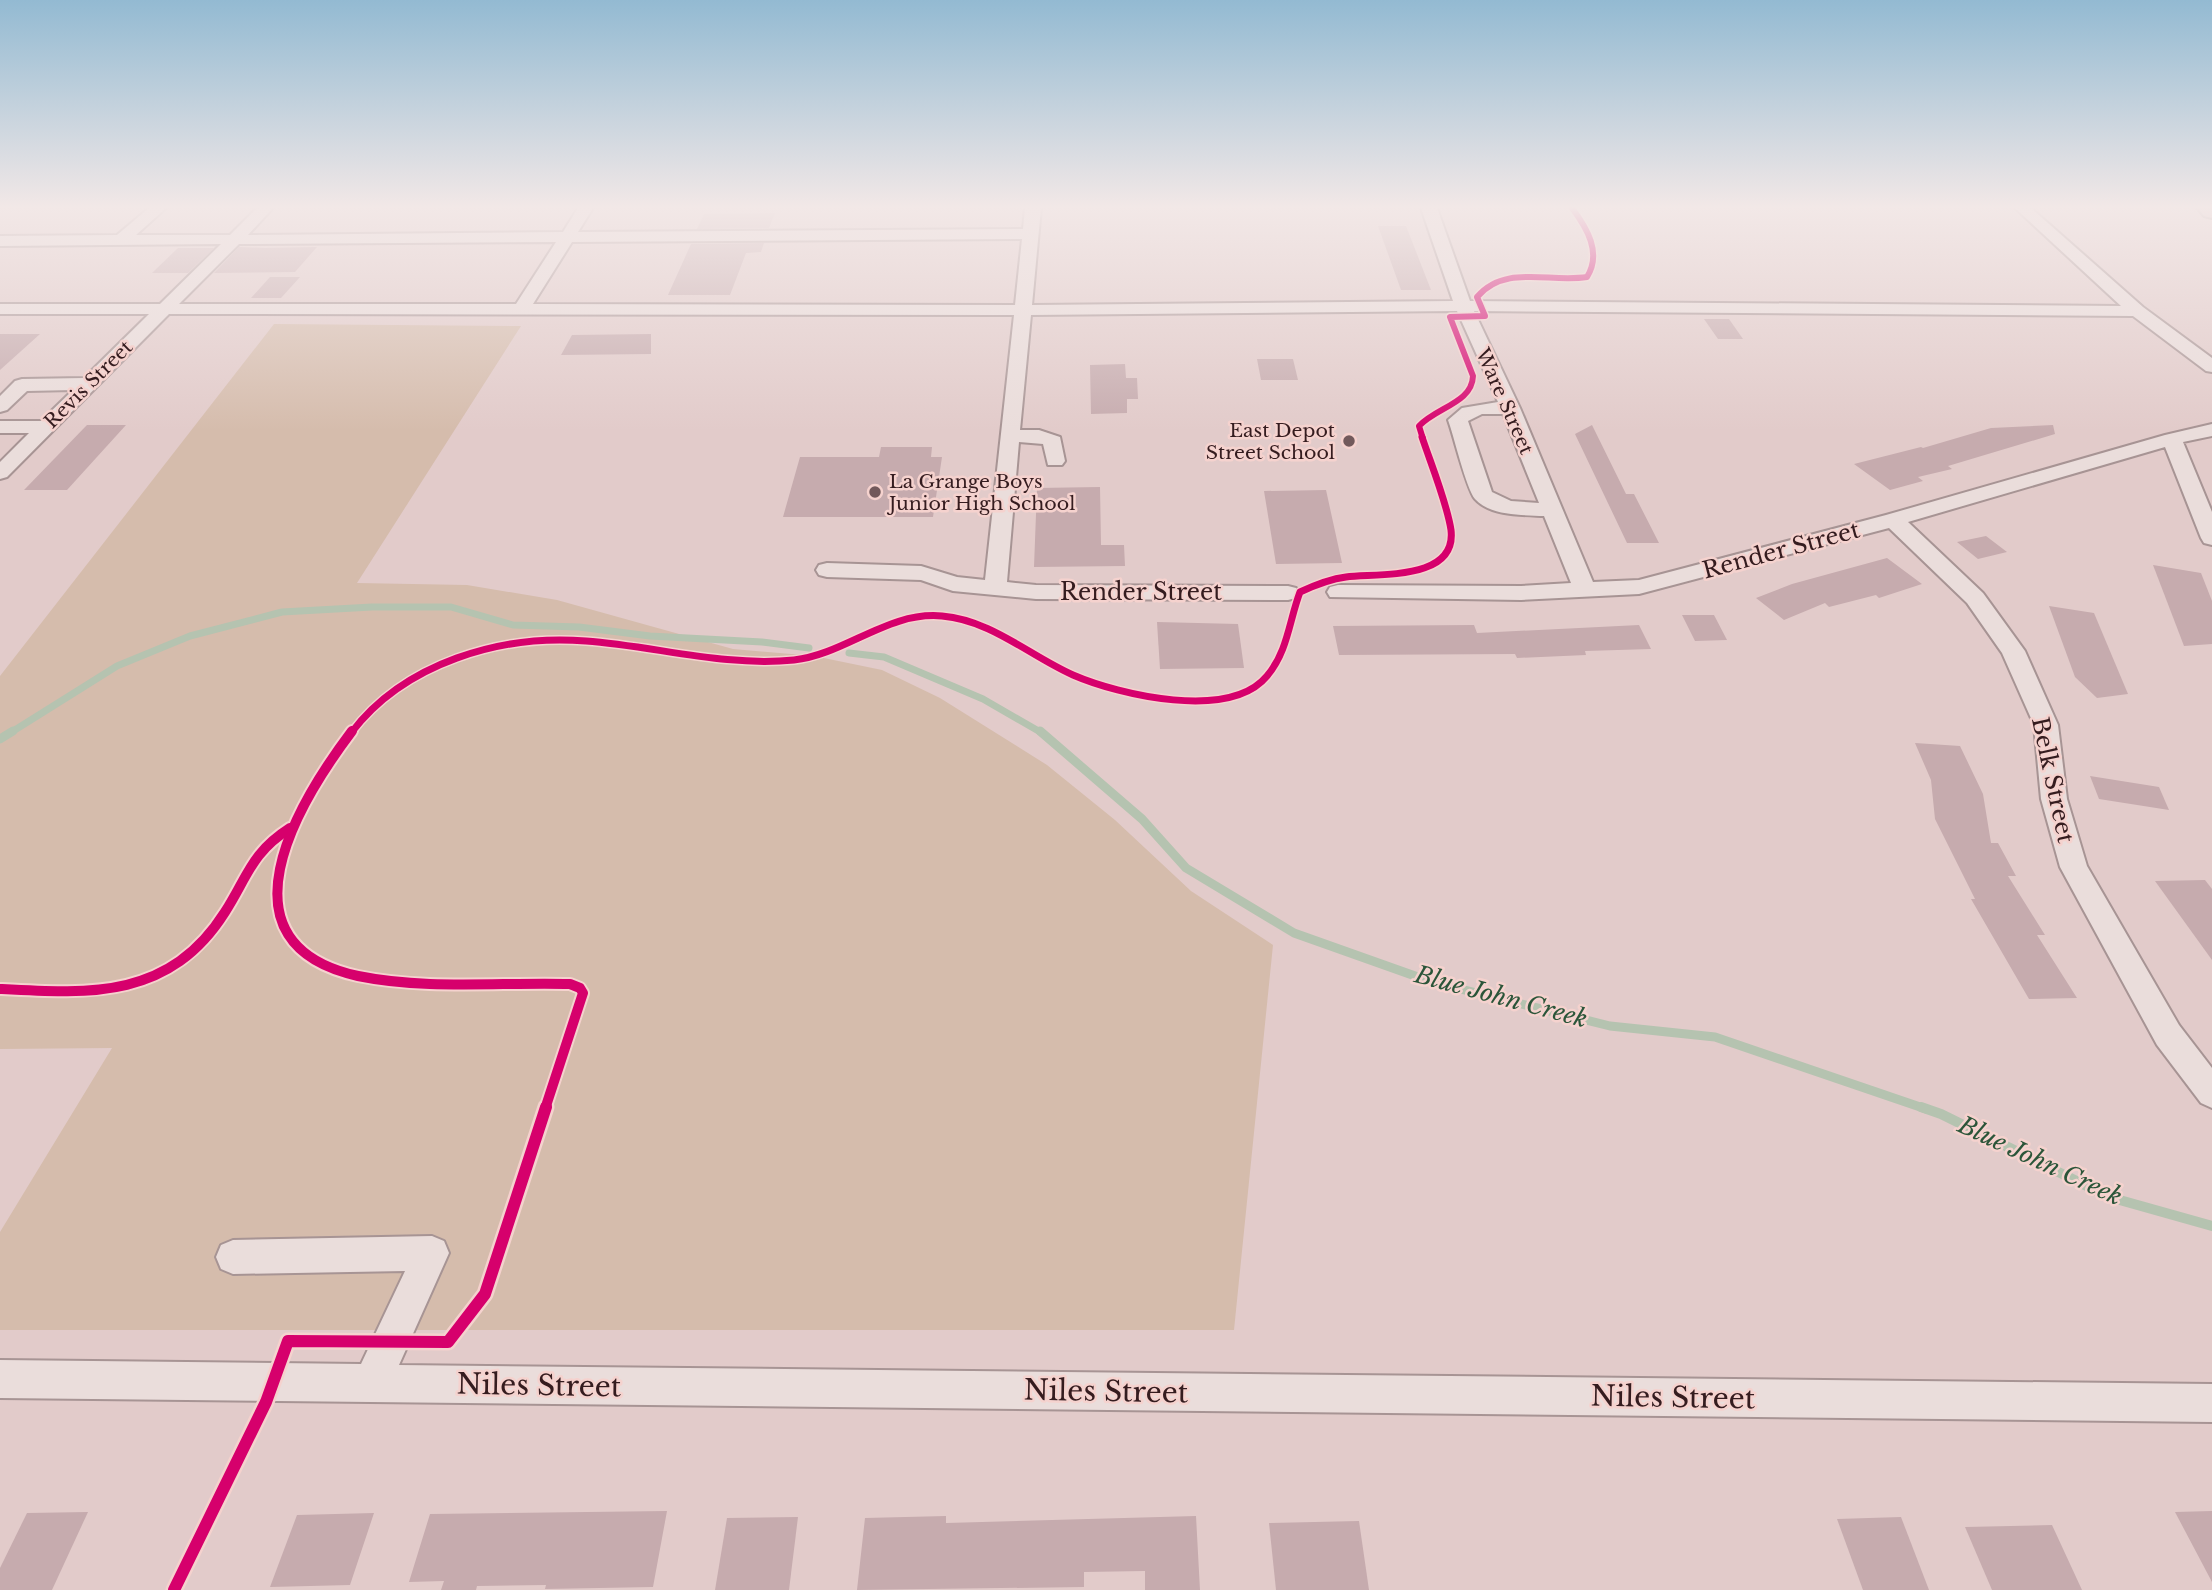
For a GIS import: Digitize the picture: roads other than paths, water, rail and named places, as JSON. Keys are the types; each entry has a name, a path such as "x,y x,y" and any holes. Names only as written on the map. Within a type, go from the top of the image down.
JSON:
{"street":[{"name":"Revis Street","path":"0,473 190,282"},
{"path":"521,310 539,282"},
{"path":"995,586 1026,282"},
{"name":"Ware Street","path":"1456,282 1586,591"},
{"path":"2105,282 2137,311 2212,367"},
{"path":"0,310 1023,310 1464,306 2137,311"},
{"path":"0,406 22,385 89,384"},
{"path":"1510,408 1480,409 1465,413 1458,420 1483,495 1493,503 1511,508 1552,510"},
{"path":"0,427 44,427"},
{"name":"Render Street","path":"1338,593 1586,591 1639,587 1893,520 2172,439 2212,430"},
{"path":"1010,436 1039,436 1053,441 1055,461"},
{"path":"2172,439 2212,538"},
{"name":"Belk Street","path":"1893,520 1975,598 2013,651 2046,725 2054,799 2074,867 2168,1035 2212,1093"},
{"name":"Render Street","path":"827,570 921,573 953,584 1036,592 1288,593"},
{"path":"233,1257 432,1253 372,1383"},
{"name":"Niles Street","path":"0,1378 2212,1404"}],"waterway":[{"name":"Blue John Creek","path":"10,733 117,666 190,636 282,612 372,607 451,607 513,625 579,627 650,636 762,642 809,648"},
{"name":"Blue John Creek","path":"849,653 884,657 983,699 1042,733"},
{"name":"Blue John Creek","path":"0,739 13,731"},
{"name":"Blue John Creek","path":"1040,731 1142,819 1186,868 1294,933 1432,982 1610,1026 1715,1037 1926,1109"},
{"name":"Blue John Creek","path":"1921,1107 1941,1114 2109,1197 2212,1226"}],"place":[{"name":"East Depot Street School","path":"1349,441"},
{"name":"La Grange Boys Junior High School","path":"875,492"}]}
